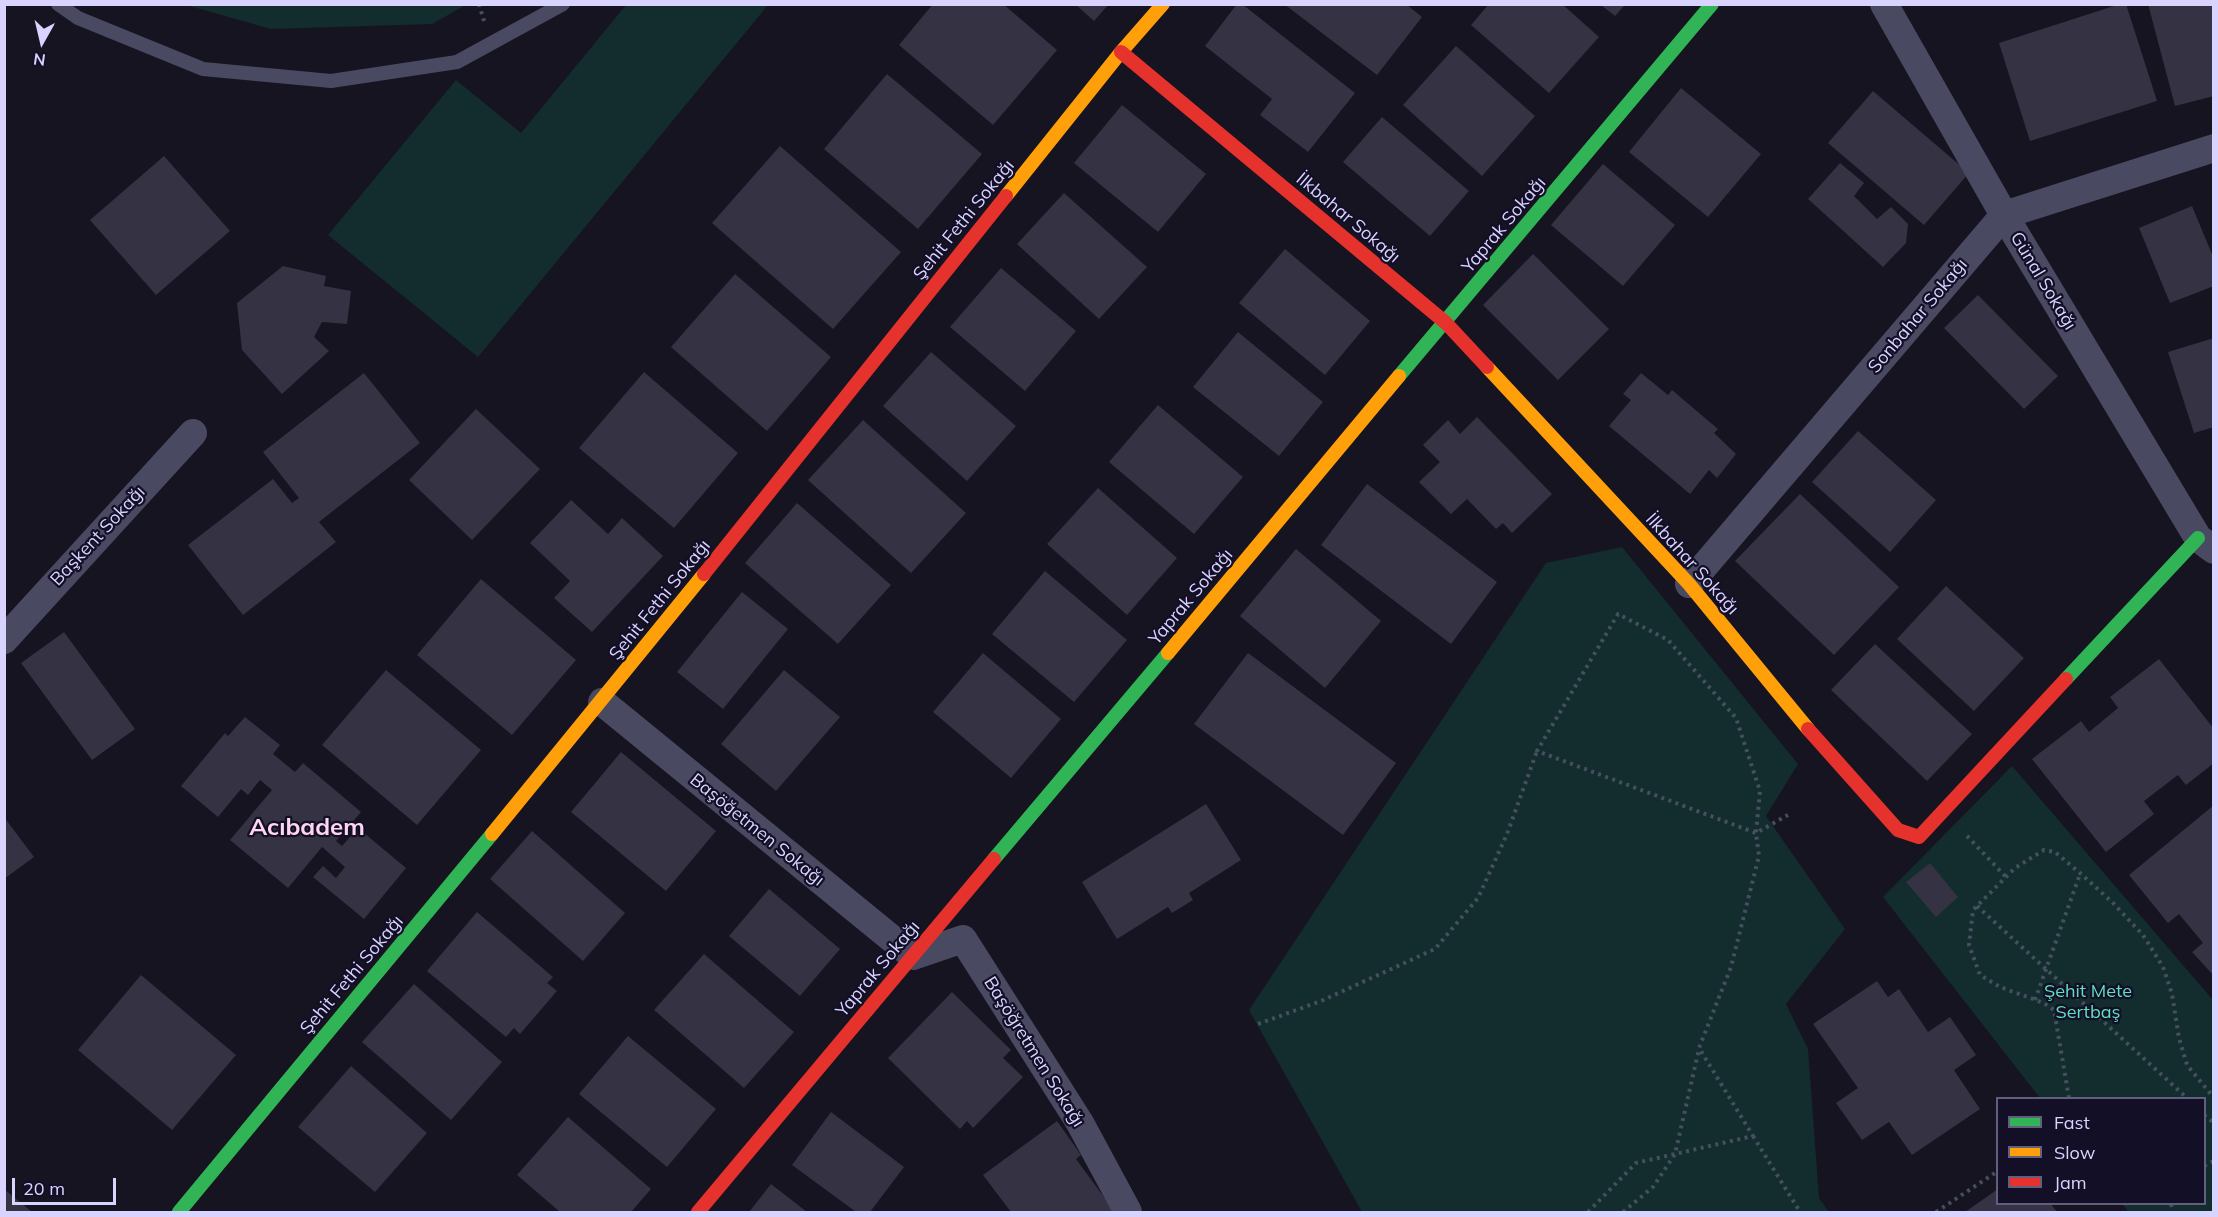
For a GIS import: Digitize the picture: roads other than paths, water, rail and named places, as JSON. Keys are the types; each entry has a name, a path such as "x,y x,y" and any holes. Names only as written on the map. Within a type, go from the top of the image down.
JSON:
{"street":[{"name":"Şehit Fethi Sokağı","path":"179,1212 602,702 1121,52 1163,4"},
{"name":"Yaprak Sokağı","path":"698,1212 1712,4"},
{"name":"Günal Sokağı","path":"1884,4 2004,215 2206,544"},
{"name":"İlkbahar Sokağı","path":"1121,52 1446,323 1689,584 1833,759 1898,830 1919,837 2206,544"},
{"path":"2004,215 2214,148"},
{"name":"Sonbahar Sokağı","path":"1689,584 2004,215"},
{"name":"Başkent Sokağı","path":"4,640 193,433"},
{"name":"Başöğetmen Sokağı","path":"602,702 913,956"},
{"name":"Başöğretmen Sokağı","path":"913,956 963,939 1080,1123 1128,1212"}],"lane":[{"path":"58,4 78,18 203,69 331,81 457,62 563,4"}],"district":[{"name":"Acıbadem","path":"307,828"}],"park label":[{"name":"Şehit Mete Sertbaş","path":"2088,1002"}]}
